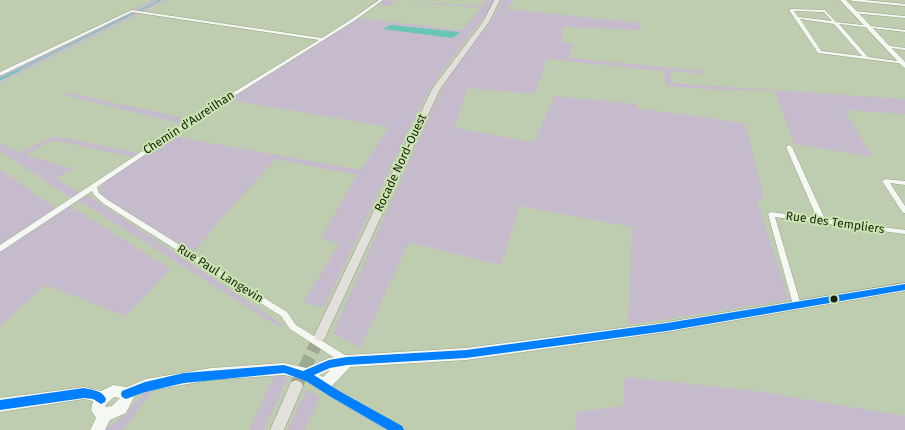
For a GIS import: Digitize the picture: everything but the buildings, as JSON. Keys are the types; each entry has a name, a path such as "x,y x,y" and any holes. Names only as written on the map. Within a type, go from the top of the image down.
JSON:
{"main road":[{"name":"Rocade Nord-Ouest","path":"320,336 436,89 446,72 488,18 497,0"},
{"path":"843,0 904,64"},
{"path":"306,374 329,364 347,361 466,354 667,327 905,287"},
{"path":"126,394 146,385 211,374 284,370 306,374 324,385 347,361"},
{"path":"277,430 296,386"},
{"path":"106,414 98,410 101,399 113,391 121,391 126,394"},
{"path":"0,405 84,393 95,395 101,399"},
{"path":"96,430 106,414 120,409 126,401 126,394"}],"street":[{"name":"Chemin d'Aureilhan","path":"0,250 205,112 353,20 381,0"},
{"path":"852,0 905,5"},
{"path":"866,58 824,10 791,10 797,18 796,20 820,52 904,64"},
{"path":"0,74 132,11 322,39"},
{"path":"854,12 905,17"},
{"path":"797,18 905,30"},
{"path":"886,46 905,49"},
{"path":"789,147 822,221"},
{"path":"905,183 885,181 905,211"},
{"name":"Rue Paul Langevin","path":"94,187 96,194 106,202 284,314 293,327 347,361"},
{"name":"Rue des Templiers","path":"797,305 770,214 905,232"},
{"path":"324,385 340,398 398,430"}],"shaded area":[{"path":"153,0 166,0 0,83 0,76"},
{"path":"382,0 483,6 485,0 493,0 490,9 424,98 324,307 303,303 339,244 321,238 357,175 276,159 225,214 193,253 100,194 98,190 107,180 172,136 361,170 389,127 229,100 359,18 460,30 464,28 481,8 397,1 391,6 376,4","holes":["391,25 458,32 459,34 452,38 384,29"]},
{"path":"501,0 514,0 507,9 641,23 640,30 562,27 562,42 573,43 570,58 704,71 705,74 671,71 671,83 905,99 905,114 844,110 873,157 794,144 775,91 666,86 663,71 547,59 535,94 467,88 455,128 534,142 555,96 637,104 637,108 745,123 764,199 757,200 789,300 628,325 632,227 520,206 501,265 409,242 360,348 333,333 432,109 448,79 499,8"},
{"path":"69,93 190,119 182,124 65,95"},
{"path":"53,137 137,153 133,157 53,140 26,155 73,169 56,178 79,193 71,198 0,151 0,143 19,152"},
{"path":"0,169 59,211 69,205 171,269 126,316 46,285 0,326"},
{"path":"84,195 89,196 282,324 279,327 75,198"},
{"path":"274,375 288,377 264,430 249,430"},
{"path":"625,377 756,391 905,416 905,430 575,430 577,412 623,406"},
{"path":"150,388 155,388 123,430 104,430 122,417"},
{"path":"307,390 320,397 305,430 287,430"}],"water":[{"path":"391,25 459,32 459,34 452,38 383,29"}],"waterway":[{"path":"141,10 160,0"},
{"path":"16,71 134,13"},
{"path":"0,79 19,70"}],"tunnel":[{"path":"296,386 320,336"}],"transit line":[{"path":"306,374 329,364 347,361 466,354 667,327 905,287"},
{"path":"126,394 145,387 184,378 284,369 309,377 398,430"},
{"path":"0,405 84,393 95,395 101,399"}]}
